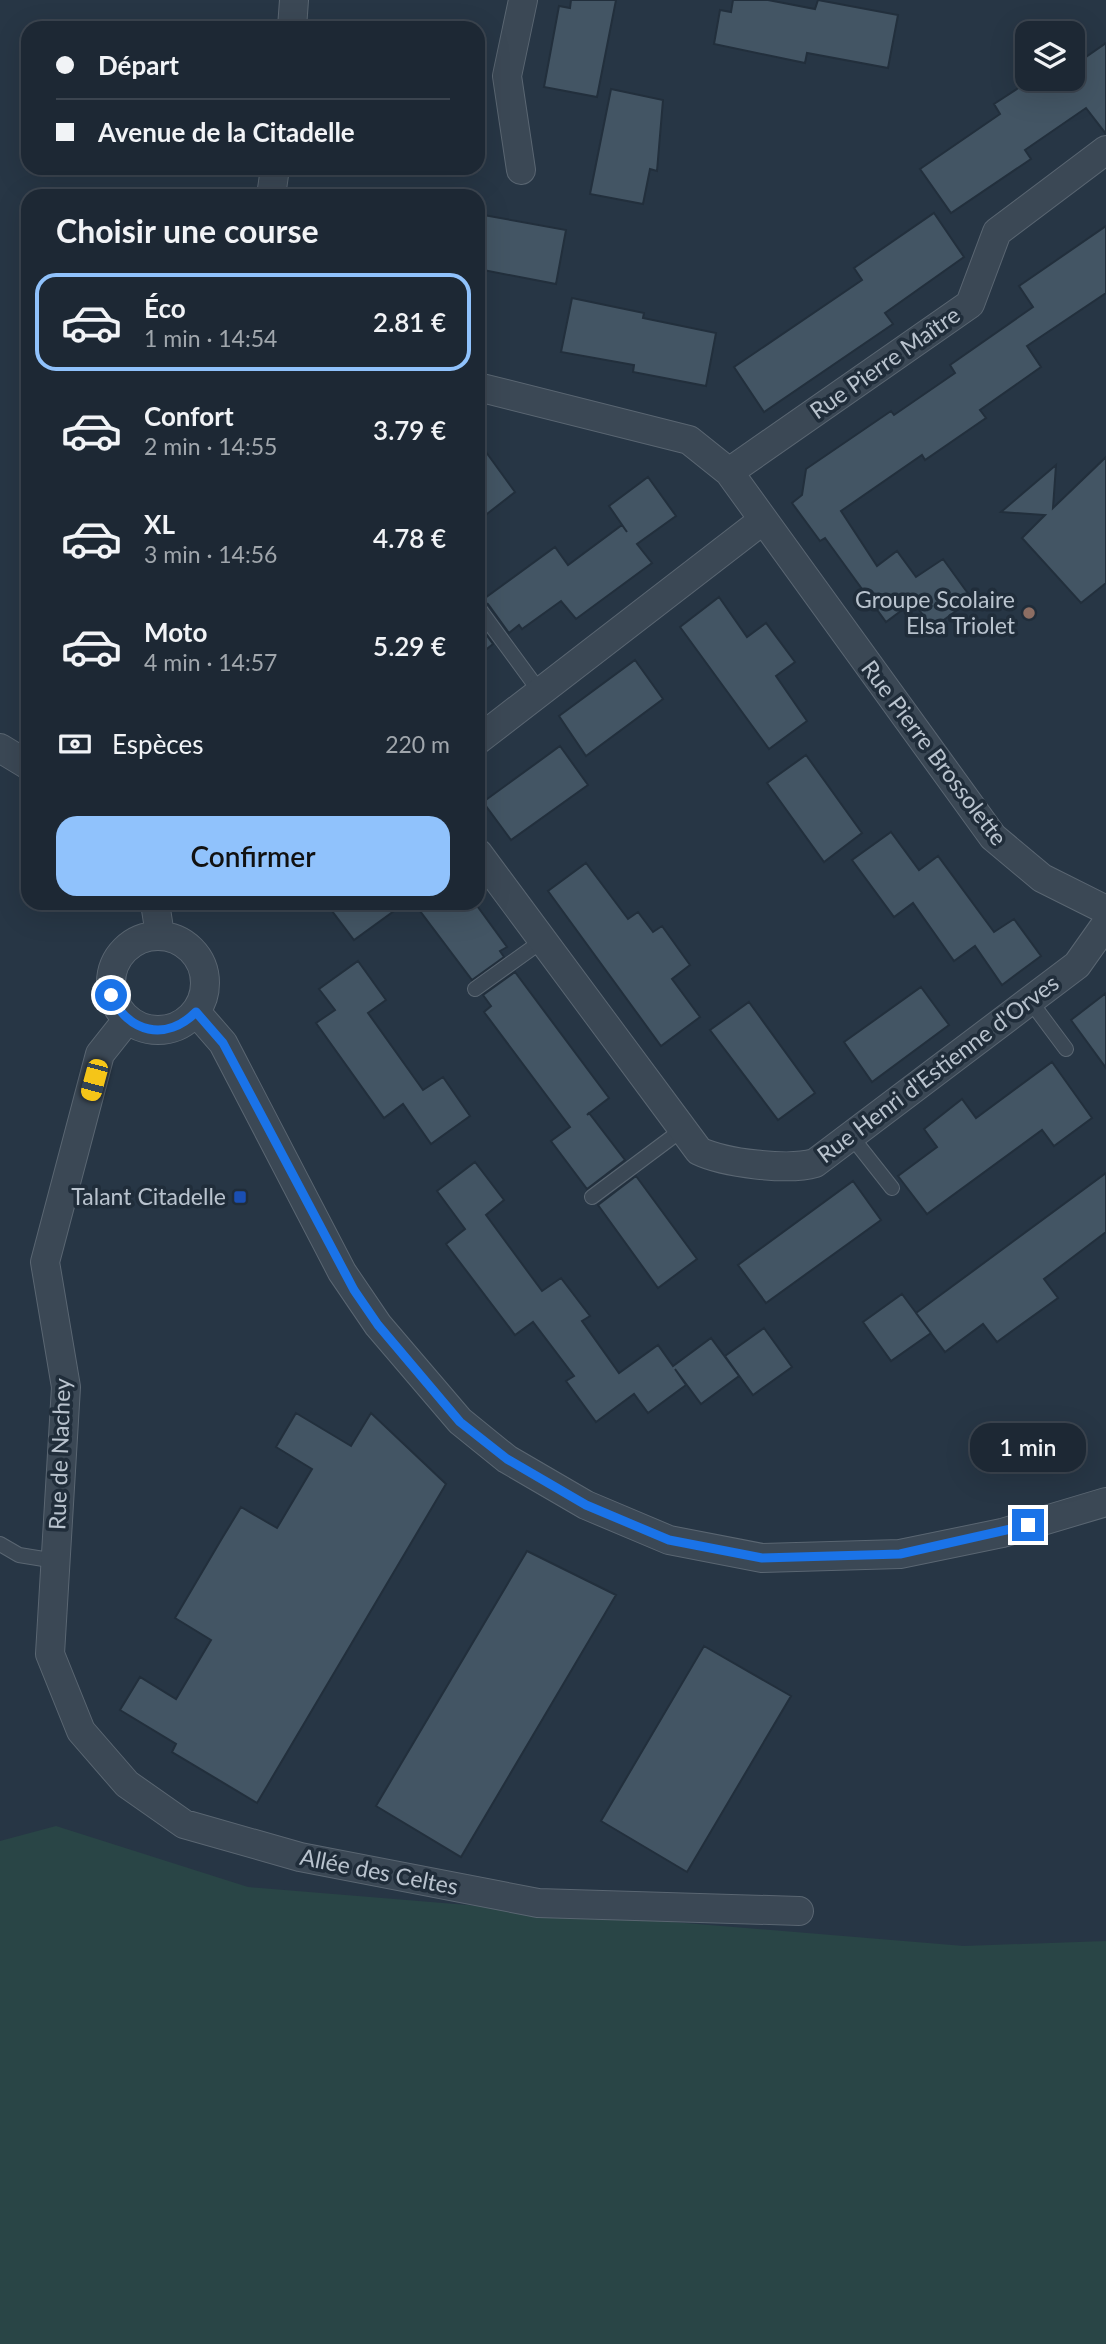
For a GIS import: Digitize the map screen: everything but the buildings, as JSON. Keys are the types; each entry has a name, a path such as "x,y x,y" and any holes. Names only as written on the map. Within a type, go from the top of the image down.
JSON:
{"street":[{"path":"292,21 294,0"},
{"path":"522,170 507,76 523,0"},
{"name":"Rue Pierre Maître","path":"729,472 970,304 997,232 1106,150"},
{"name":"Rue Pierre Brossolette","path":"485,389 689,440 729,472 993,837 1042,878 1106,911"},
{"path":"485,735 763,520"},
{"path":"0,748 21,761"},
{"name":"Rue Henri d'Estienne d'Orves","path":"485,863 699,1151 712,1156 793,1167 815,1163 1031,1002 1077,965 1106,924"},
{"path":"156,910 160,936"},
{"path":"160,936 174,938 197,956 205,984 196,1012 185,1023 156,1031 127,1020 111,995 113,966 131,944 160,936"},
{"path":"196,1012 223,1043 342,1272 378,1325 460,1422 507,1459 586,1505 669,1540 762,1558 900,1554 1002,1533 1106,1502"},
{"name":"Rue de Nachey","path":"50,1654 66,1387 45,1262 100,1054 127,1020"},
{"name":"Allée des Celtes","path":"50,1654 81,1731 127,1784 184,1825 300,1857 538,1903 799,1911"}],"lane":[{"path":"485,617 540,692"},
{"path":"475,989 542,941"},
{"path":"1031,1002 1066,1049"},
{"path":"592,1197 683,1129"},
{"path":"851,1136 892,1188"},
{"path":"0,1544 19,1555 56,1561"}],"green space":[{"path":"56,1826 248,1887 964,1946 1106,1941 1106,2344 0,2344 0,1841"}],"place":[{"name":"Groupe Scolaire Elsa Triolet","path":"1029,613"},
{"name":"Talant Citadelle","path":"240,1197"}],"route":[{"path":"111,995 117,1009 127,1020 141,1028 156,1031 171,1029 185,1023 196,1012 223,1043 342,1272 378,1325 460,1422 507,1459 527,1471 586,1505 669,1540 762,1558 900,1554 1028,1525"}]}
